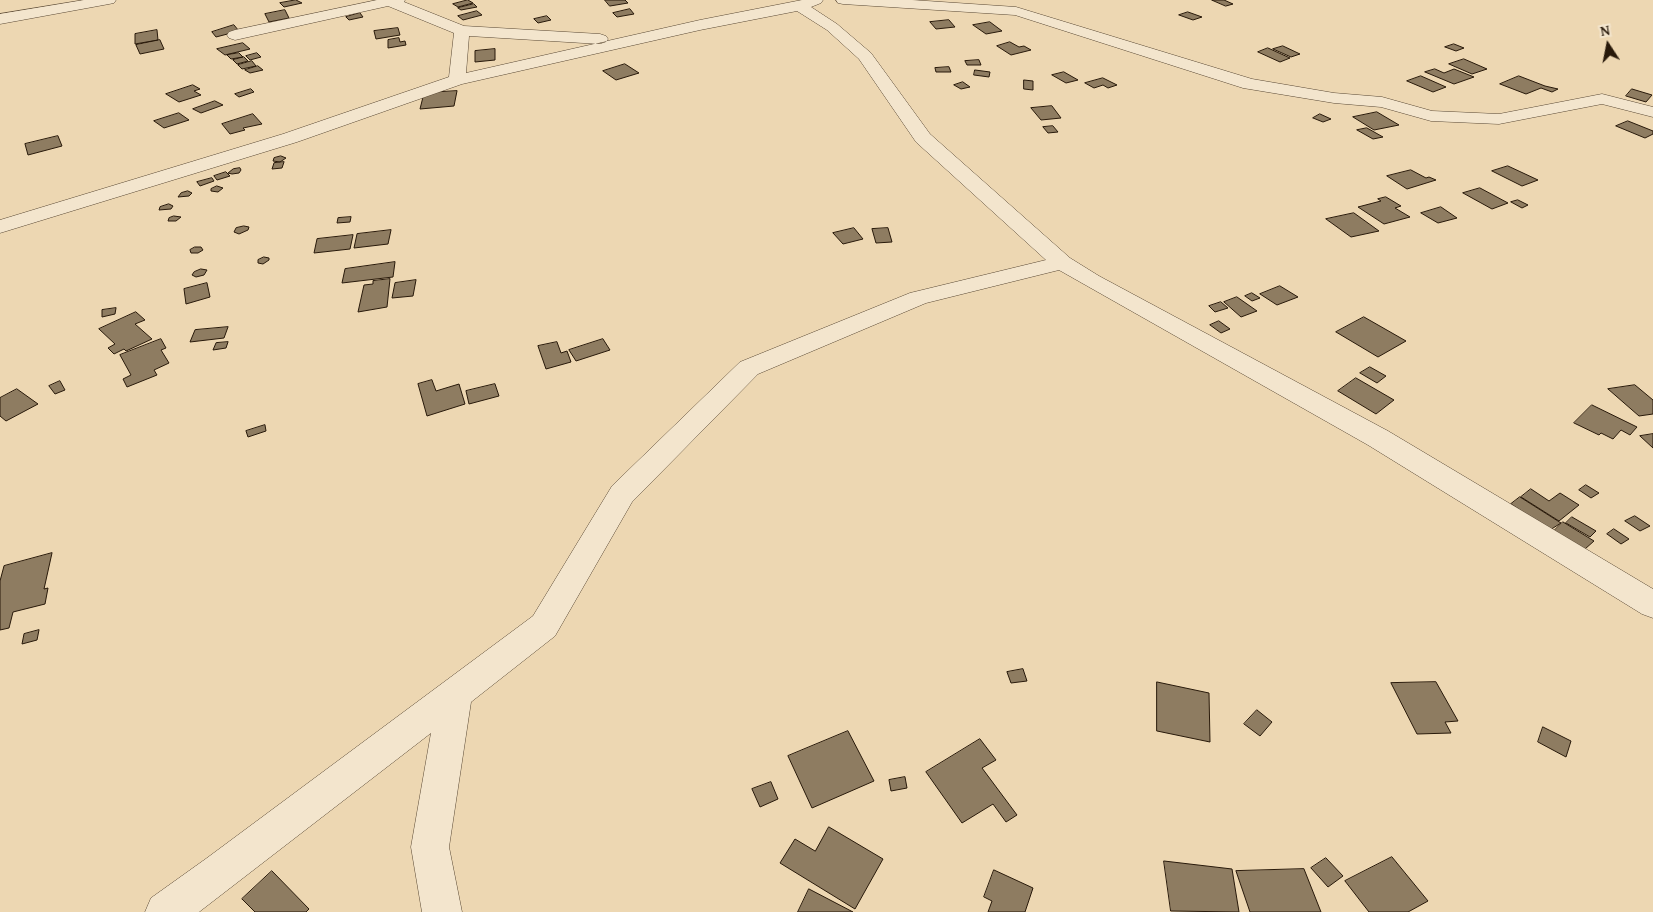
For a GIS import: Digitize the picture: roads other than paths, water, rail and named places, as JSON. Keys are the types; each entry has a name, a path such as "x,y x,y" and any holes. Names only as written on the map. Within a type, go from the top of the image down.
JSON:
{"street":[{"path":"0,19 109,0"},
{"path":"843,0 1016,11 1249,84 1334,98 1382,102 1431,116 1499,119 1602,99 1653,112"},
{"path":"235,35 391,1 462,30 635,41"},
{"path":"0,227 290,138 457,80 700,25 808,3 864,56 923,138 1062,263 1091,281 1378,438 1653,604"},
{"path":"457,80 462,30"},
{"path":"165,912 222,872 544,626 622,494 749,368 918,298 1062,263"},
{"path":"442,912 430,847 455,693"}]}
